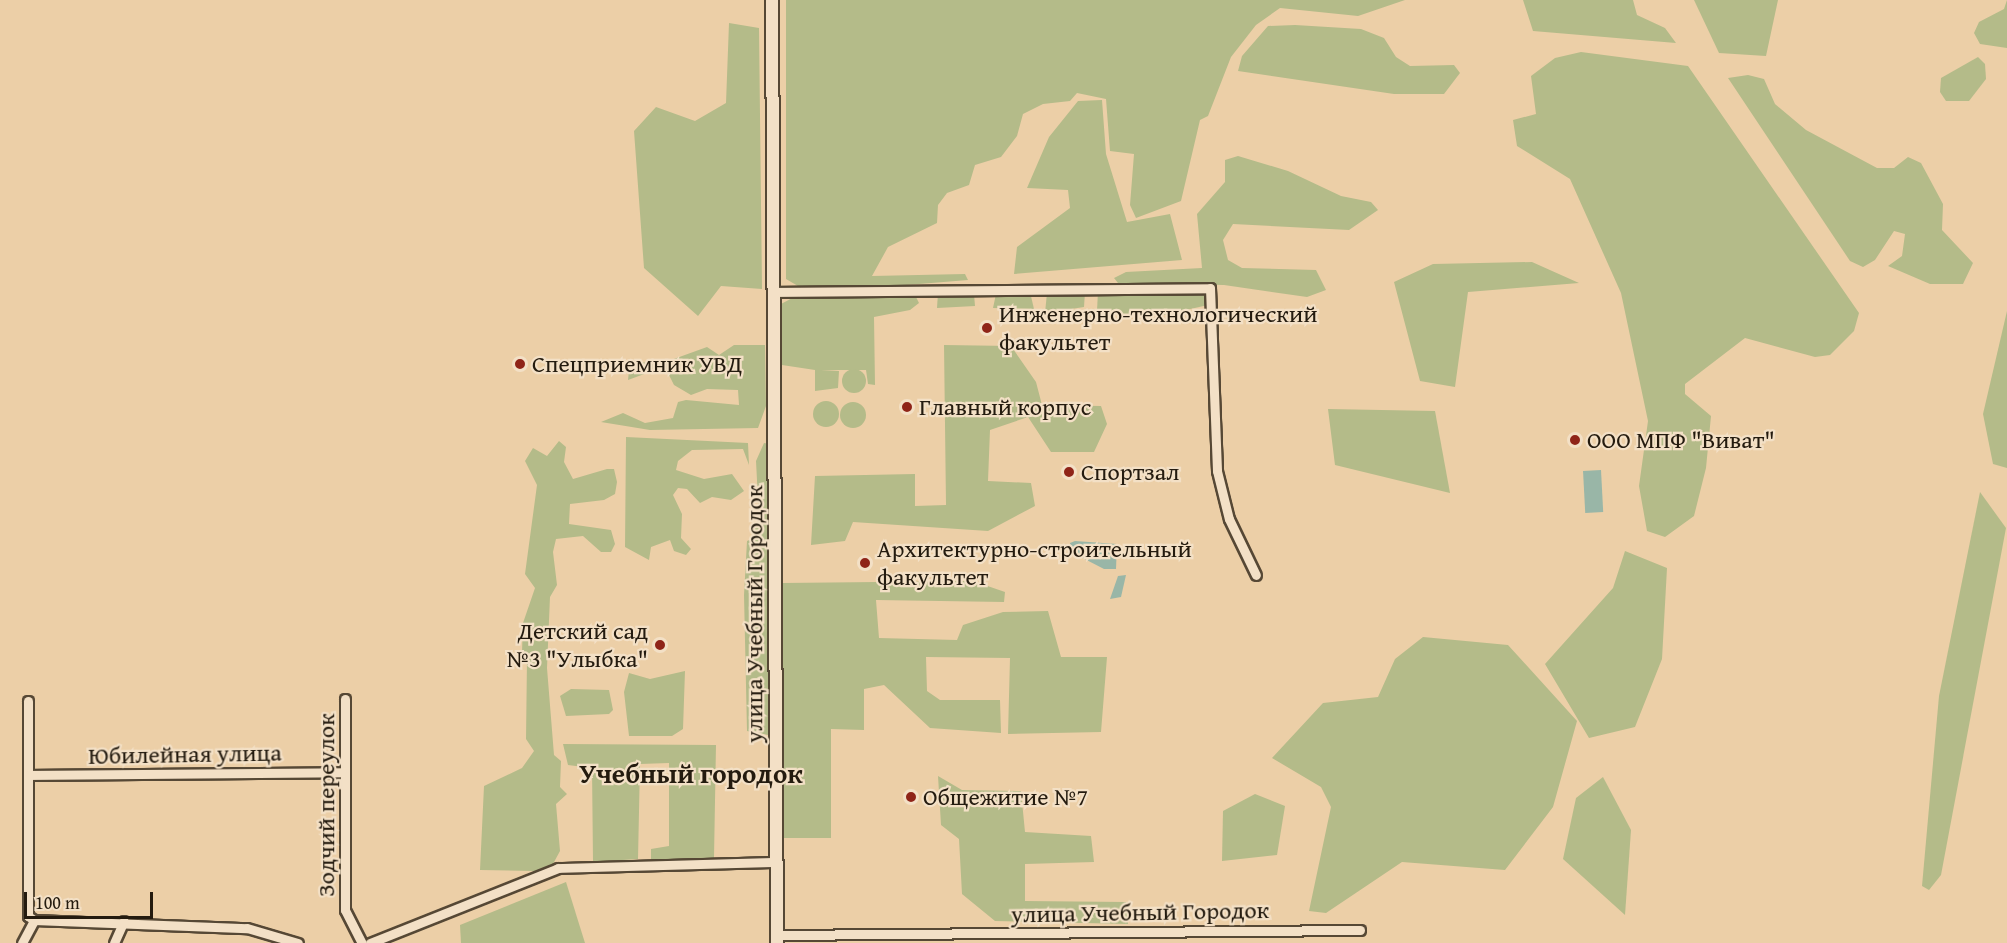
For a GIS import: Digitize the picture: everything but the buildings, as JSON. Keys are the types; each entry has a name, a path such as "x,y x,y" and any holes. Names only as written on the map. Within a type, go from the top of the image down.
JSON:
{"street":[{"name":"улица Учебный Городок","path":"772,0 777,939 1360,930"},
{"path":"773,292 1210,288 1217,471 1229,519 1256,575"},
{"name":"Зодчий переулок","path":"345,699 342,772 345,910 362,943"},
{"path":"28,701 28,916 34,920 124,921 248,928 298,943"},
{"name":"Юбилейная улица","path":"29,775 342,772"},
{"path":"370,943 558,868 777,862"},
{"path":"22,943 34,920"},
{"path":"114,943 124,921"}],"green space":[{"path":"786,0 1405,0 1358,16 1280,8 1256,25 1231,57 1208,116 1200,120 1181,201 1136,218 1130,205 1134,154 1110,151 1106,99 1077,93 1070,101 1043,104 1023,114 1017,136 1001,157 975,165 969,185 947,193 938,205 937,223 888,247 872,276 965,274 968,280 870,288 798,286 786,279"},
{"path":"1523,0 1633,0 1637,15 1665,28 1676,43 1533,31"},
{"path":"1694,0 1778,0 1766,56 1719,53"},
{"path":"2007,0 2007,48 1980,44 1974,33 1979,22 2004,9"},
{"path":"729,23 759,28 762,289 721,286 698,316 644,268 634,131 656,107 695,121 726,103"},
{"path":"1295,25 1361,29 1384,38 1396,57 1410,66 1454,65 1460,73 1444,94 1394,94 1238,71 1242,56 1268,26"},
{"path":"1581,52 1688,66 1859,313 1854,331 1830,355 1815,357 1745,338 1685,384 1685,394 1711,416 1706,468 1694,516 1665,537 1647,531 1639,486 1648,421 1621,293 1570,179 1517,146 1513,120 1536,114 1531,76 1555,58"},
{"path":"1978,57 1985,64 1986,79 1969,101 1946,101 1940,92 1941,78"},
{"path":"1748,75 1764,79 1775,104 1806,130 1877,168 1894,168 1908,157 1921,163 1943,204 1942,230 1973,263 1963,284 1930,284 1888,266 1902,256 1905,234 1894,231 1875,260 1863,267 1850,261 1728,78"},
{"path":"1102,100 1106,154 1127,222 1170,214 1182,260 1014,274 1017,247 1070,208 1068,190 1027,188 1049,137 1078,101"},
{"path":"1238,156 1288,171 1341,196 1371,202 1378,210 1349,230 1233,224 1223,240 1228,260 1242,268 1316,270 1326,290 1307,297 1224,285 1118,283 1114,278 1126,272 1202,268 1197,214 1225,182 1225,160"},
{"path":"1532,262 1579,283 1468,292 1455,387 1420,381 1394,282 1433,264"},
{"path":"1098,291 1203,292 1208,305 1164,315 1103,313 1097,311"},
{"path":"1030,292 1034,309 993,308 996,294"},
{"path":"1085,292 1084,307 1045,313 1047,293"},
{"path":"938,293 974,294 975,306 937,308"},
{"path":"800,294 915,295 919,303 910,310 874,317 875,385 868,384 866,370 821,370 839,371 838,388 815,391 815,370 782,365 781,304"},
{"path":"2007,311 2007,468 1993,464 1983,414"},
{"path":"734,345 765,345 766,406 758,428 650,430 601,422 623,413 645,423 673,418 678,402 686,400 739,405 738,390 707,389 691,395 674,385 668,373 647,373 628,380 630,361 660,364 707,347 719,355"},
{"path":"944,345 1011,346 1036,382 1042,405 1101,406 1107,424 1094,452 1051,452 1028,417 990,430 988,481 1031,483 1035,506 988,531 853,522 845,541 811,545 815,476 915,474 915,506 946,505"},
{"path":"854,369 863,372 866,381 863,390 854,393 845,390 842,381 845,372"},
{"path":"826,401 836,404 839,414 836,424 826,427 816,424 813,414 816,404"},
{"path":"853,402 862,406 866,415 862,424 853,428 844,424 840,415 844,406"},
{"path":"1328,409 1435,411 1450,493 1335,465"},
{"path":"626,437 748,443 749,465 743,449 692,450 678,461 676,470 704,479 732,474 744,491 731,500 712,497 700,503 687,489 678,488 673,495 682,514 681,538 691,549 686,555 674,551 670,540 651,547 649,560 625,547"},
{"path":"559,441 566,447 564,462 573,479 614,469 617,482 615,494 604,500 570,504 569,524 611,530 615,544 611,552 601,552 583,536 556,539 553,552 557,585 550,597 547,668 554,755 561,761 560,787 567,794 556,804 560,851 553,864 535,871 480,870 484,786 522,768 534,751 526,739 527,659 522,652 523,623 535,588 525,574 537,485 525,461 533,448 547,456"},
{"path":"764,443 770,444 768,735 747,731 744,595 747,541 760,535 753,528 759,519 756,461"},
{"path":"1980,492 2006,528 1941,875 1929,890 1922,886 1939,696"},
{"path":"1625,551 1667,568 1662,659 1635,727 1589,738 1545,664 1613,588"},
{"path":"973,581 1005,592 1004,602 876,600 879,638 957,640 963,625 1003,612 1048,611 1061,657 1107,657 1101,732 1008,734 1010,658 926,657 927,691 940,700 1000,700 1001,733 930,728 884,685 864,689 864,730 831,729 831,838 783,838 782,583"},
{"path":"1423,637 1508,645 1577,721 1553,807 1505,870 1402,862 1326,913 1309,911 1331,807 1321,787 1272,758 1323,703 1378,697 1395,659"},
{"path":"685,671 683,729 672,736 629,736 624,692 629,673 650,679"},
{"path":"571,689 609,690 613,710 609,714 566,716 560,696"},
{"path":"563,744 716,745 714,858 651,862 651,849 669,846 669,763 640,764 638,859 593,862 592,768 568,765"},
{"path":"938,776 962,790 1021,791 1025,832 1091,836 1094,862 1025,864 1025,901 1126,902 1128,924 995,921 962,894 959,839 941,825"},
{"path":"1603,777 1631,830 1625,915 1563,859 1576,798"},
{"path":"1255,794 1285,806 1277,855 1222,861 1223,811"},
{"path":"566,882 585,943 461,943 460,925"}],"shaded area":[{"path":"1601,470 1603,512 1585,513 1583,471"},
{"path":"1075,541 1117,544 1116,569 1104,569 1071,552 1070,543"},
{"path":"1126,575 1121,597 1110,599 1118,576"}],"place":[{"name":"Инженерно-технологический факультет","path":"987,328"},
{"name":"Спецприемник УВД","path":"520,364"},
{"name":"Главный корпус","path":"907,407"},
{"name":"ООО МПФ \"Виват\"","path":"1575,440"},
{"name":"Спортзал","path":"1069,472"},
{"name":"Архитектурно-строительный факультет","path":"865,563"},
{"name":"Детский сад №3 \"Улыбка\"","path":"660,645"},
{"name":"Общежитие №7","path":"911,797"}],"district":[{"name":"Учебный городок","path":"691,774"}]}
